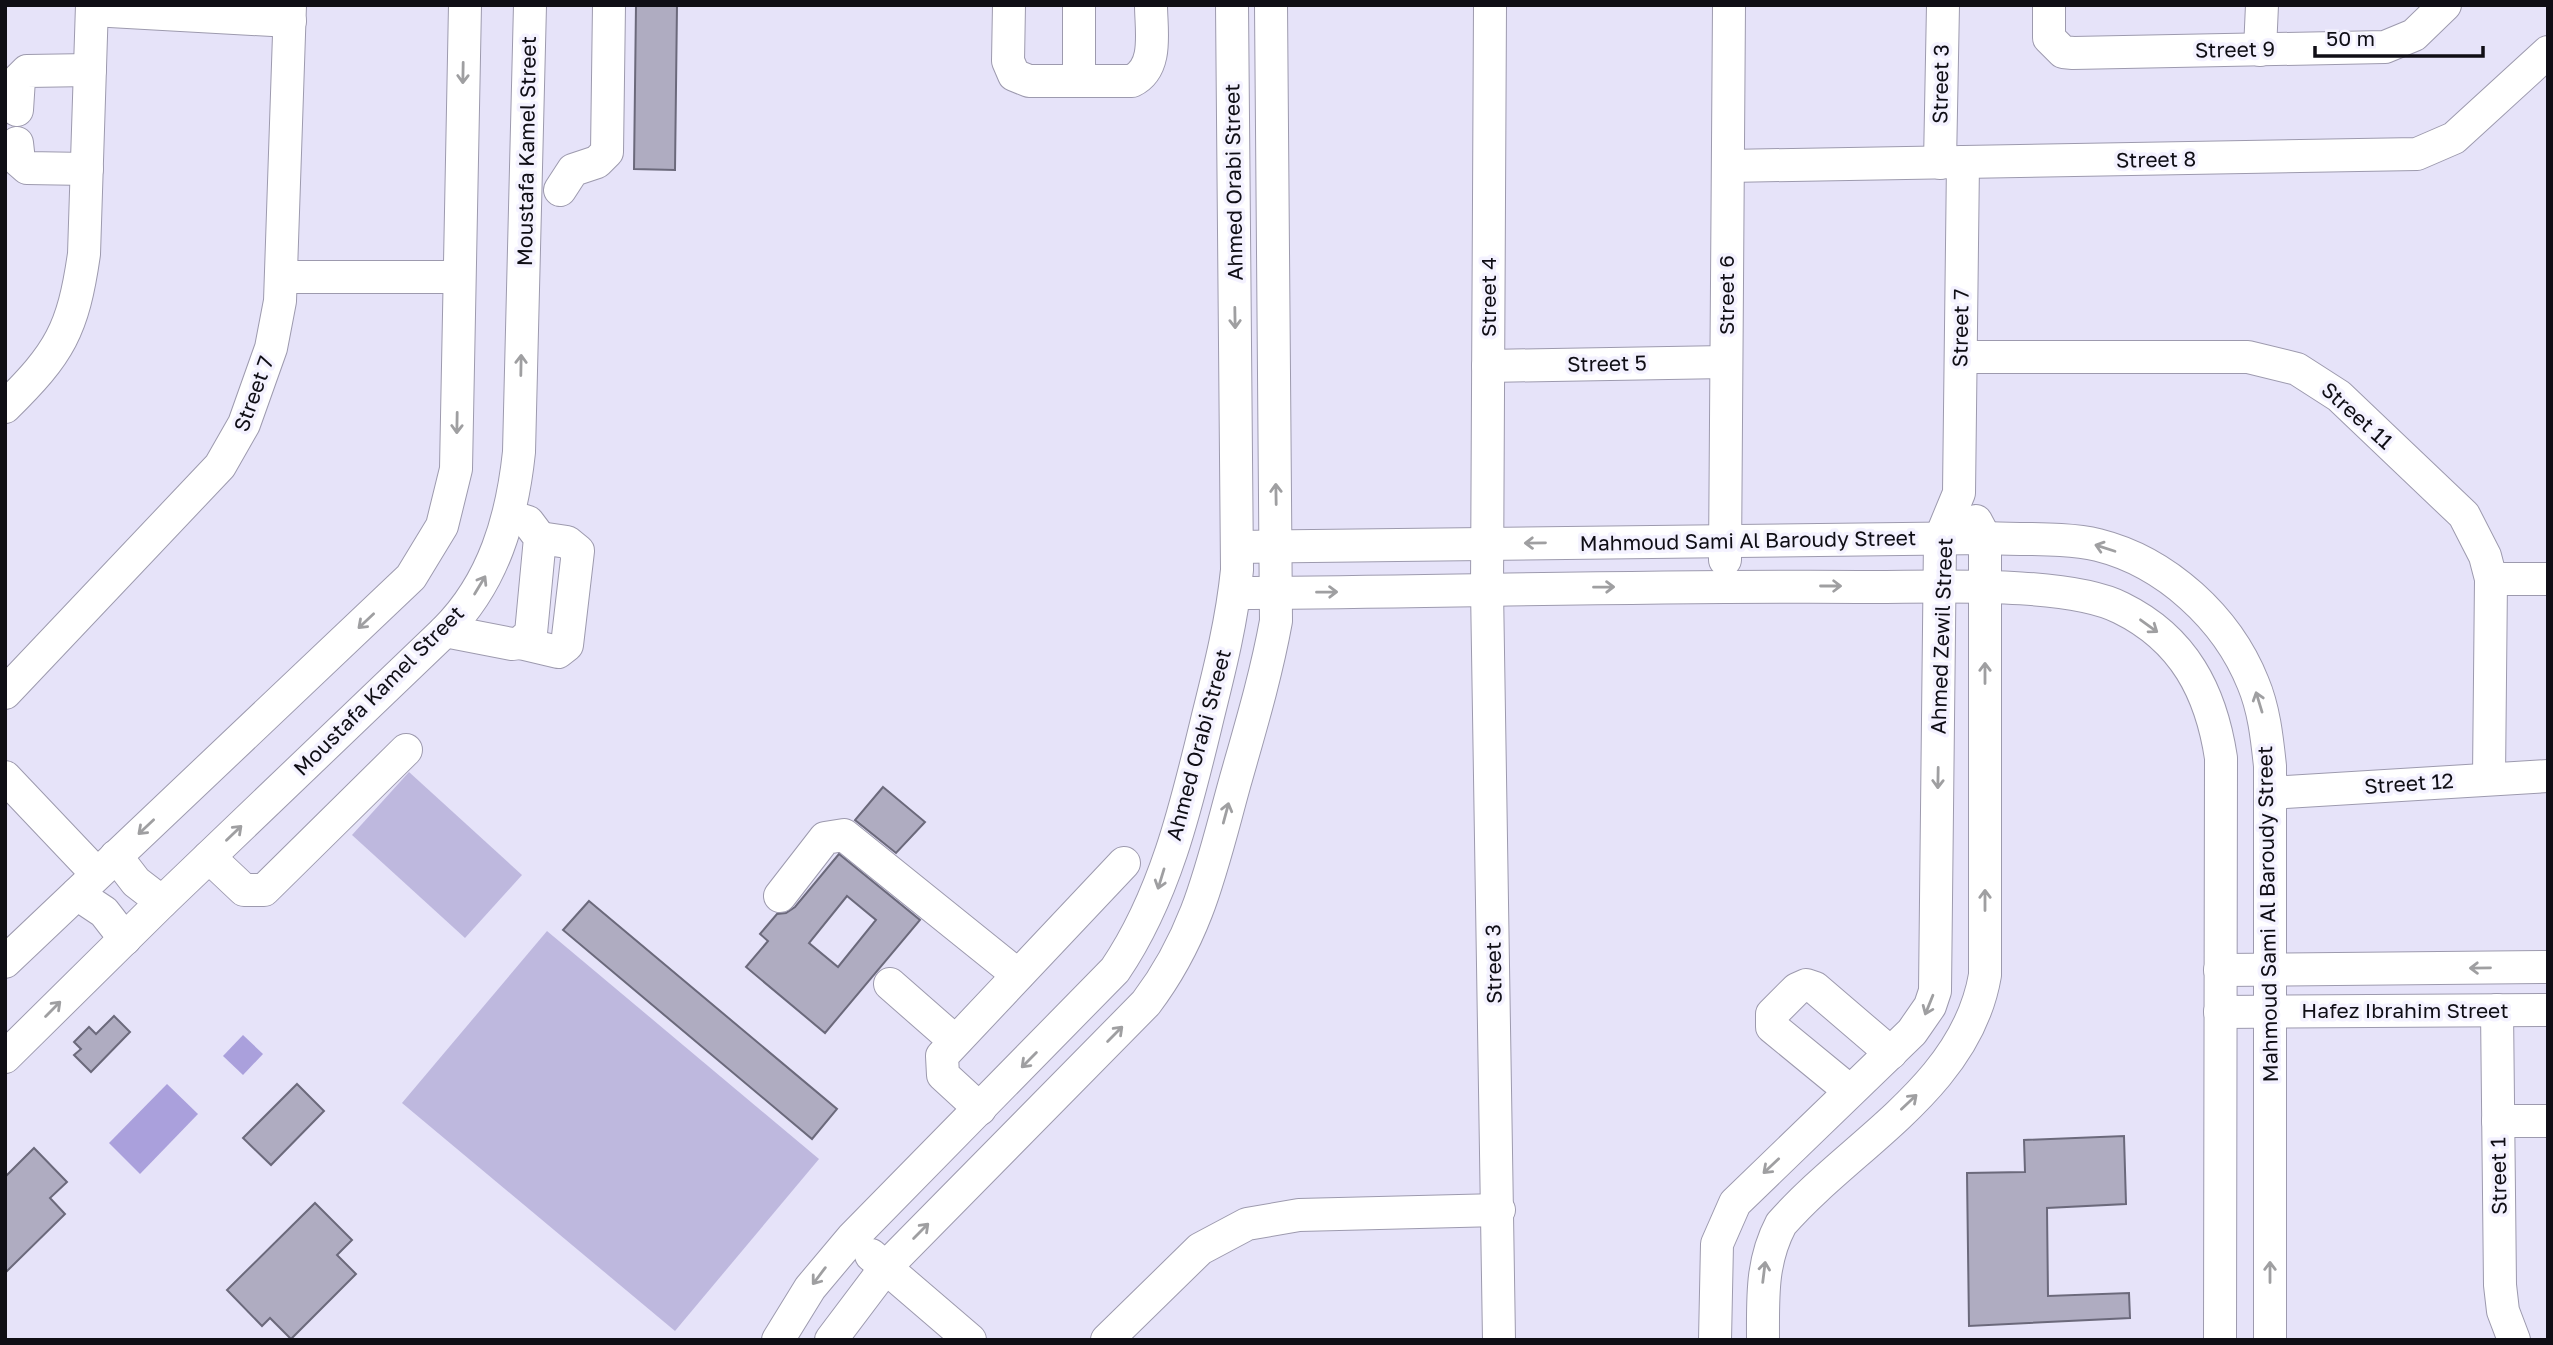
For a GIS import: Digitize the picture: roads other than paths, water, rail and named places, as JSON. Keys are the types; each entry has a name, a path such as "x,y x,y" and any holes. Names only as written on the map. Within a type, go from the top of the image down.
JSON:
{"street":[{"path":"5,962 390,598 429,553 442,526 456,469 465,5"},
{"name":"Moustafa Kamel Street","path":"5,1057 162,902 445,631 480,586 501,544 509,516 519,452 530,5"},
{"path":"560,190 573,170 597,162 607,152 609,5"},
{"path":"1009,5 1008,61 1014,75 1029,81 1132,81 1143,74 1150,61 1151,5"},
{"path":"1079,5 1079,81"},
{"name":"Ahmed Orabi Street","path":"778,1340 810,1288 852,1238 1095,994 1115,970 1147,918 1196,768 1235,593 1238,547 1232,5"},
{"name":"Ahmed Orabi Street","path":"831,1340 886,1267 1146,1003 1178,955 1202,902 1257,702 1272,640 1277,593 1271,5"},
{"name":"Street 4","path":"1487,589 1490,5"},
{"name":"Street 6","path":"1725,586 1729,5"},
{"name":"Street 3","path":"1943,5 1951,163"},
{"name":"Street 9","path":"2049,5 2049,38 2063,52 2385,47 2414,35 2445,5"},
{"path":"2260,50 2262,5"},
{"path":"5,407 52,356 70,324 84,254 92,8 290,13"},
{"name":"Street 7","path":"5,693 220,466 244,424 271,348 281,277 290,13"},
{"name":"Street 8","path":"1728,166 2417,154 2454,138 2548,52"},
{"path":"18,110 19,79 27,71 90,70"},
{"path":"17,143 19,161 27,168 87,169"},
{"name":"Street 7","path":"1951,163 1961,357 1958,493"},
{"path":"281,277 459,276"},
{"name":"Street 11","path":"1961,357 2248,357 2297,369 2339,396 2463,515 2476,535 2491,579 2490,778"},
{"name":"Street 5","path":"1488,366 1726,362"},
{"name":"Ahmed Zewil Street","path":"1763,1340 1764,1268 1770,1245 1781,1224 1941,1072 1972,1024 1982,996 1985,975 1985,538 1958,493"},
{"name":"Ahmed Zewil Street","path":"1715,1340 1714,1266 1724,1222 1750,1185 1923,1020 1935,991 1940,539 1958,493"},
{"path":"445,631 558,652 567,645 578,551 568,542 540,538 528,522 509,516"},
{"name":"Mahmoud Sami Al Baroudy Street","path":"1238,547 1985,538 2097,545 2137,560 2174,582 2206,610 2233,644 2253,682 2265,723 2270,793 2270,1340"},
{"path":"2491,579 2548,579"},
{"name":"Mahmoud Sami Al Baroudy Street","path":"1235,593 1725,586 1940,587 2084,595 2120,607 2153,627 2180,653 2201,685 2215,721 2221,758 2220,1340"},
{"name":"Street 3","path":"1487,589 1499,1340"},
{"path":"209,857 244,890 264,890 406,750"},
{"name":"Street 12","path":"2270,793 2548,776"},
{"path":"5,777 97,874 104,912 125,939"},
{"path":"780,896 825,838 844,835 1018,975"},
{"path":"980,1109 943,1075 942,1056 1124,863"},
{"path":"97,874 136,882 162,902"},
{"name":"Hafez Ibrahim Street","path":"2220,971 2548,967"},
{"path":"890,984 955,1041"},
{"path":"1850,1091 1772,1027 1772,1014 1797,989 1806,985 1815,988 1891,1053"},
{"name":"Street 1","path":"2497,1010 2500,1285 2503,1311 2514,1340"},
{"name":"Hafez Ibrahim Street","path":"2220,1012 2548,1010"},
{"path":"2498,1121 2548,1121"},
{"path":"1107,1340 1200,1249 1247,1224 1299,1215 1499,1210"},
{"path":"852,1238 970,1340"}]}
